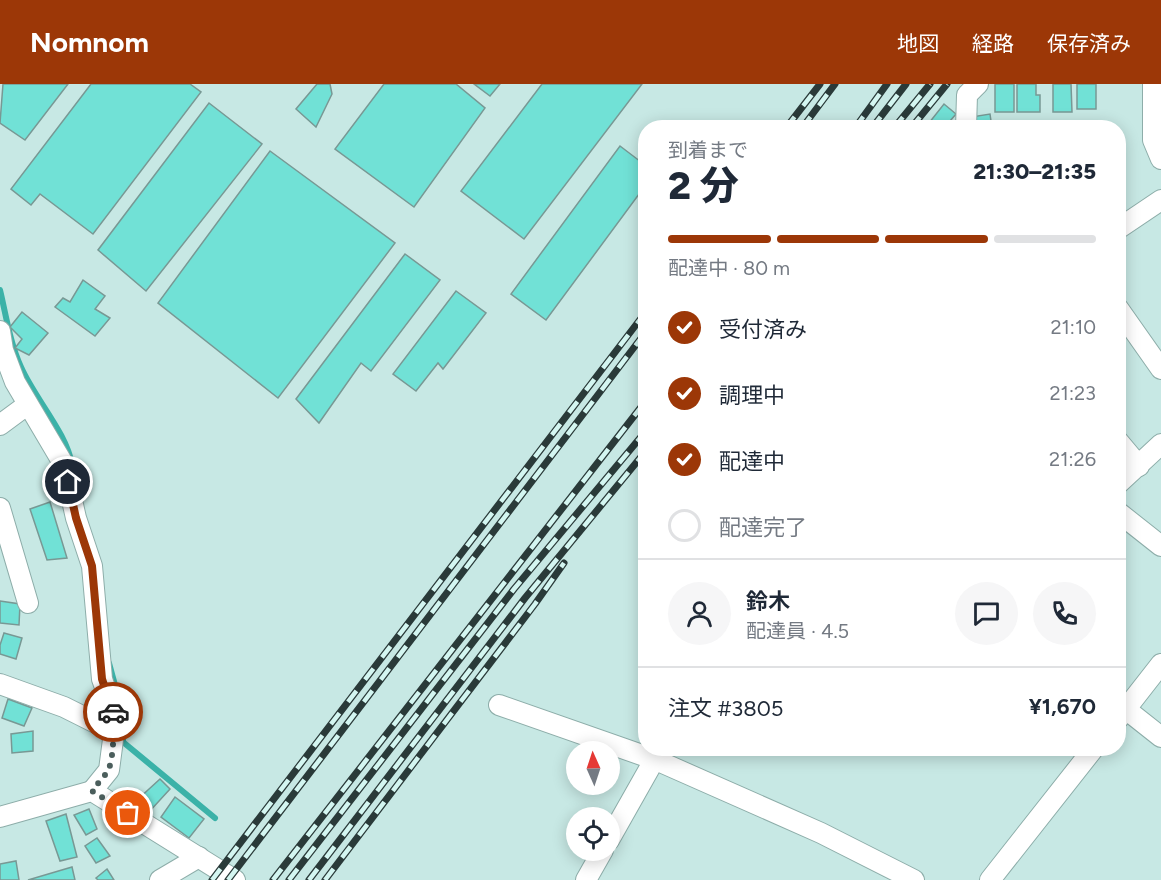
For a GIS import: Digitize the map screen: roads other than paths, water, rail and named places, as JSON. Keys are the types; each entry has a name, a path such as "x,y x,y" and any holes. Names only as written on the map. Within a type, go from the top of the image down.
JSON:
{"street":[{"path":"966,120 967,95 978,84"},
{"path":"1153,84 1153,140 1161,159"},
{"path":"1126,224 1161,200"},
{"path":"1126,319 1161,369"},
{"path":"0,331 3,350 15,382 64,465 76,518 92,566 102,679 112,707 114,732 109,770 92,791 0,817"},
{"path":"0,425 27,405"},
{"path":"1126,477 1161,444"},
{"path":"1126,451 1138,466"},
{"path":"1,516 28,603"},
{"path":"1126,518 1161,546"},
{"path":"1126,704 1161,664"},
{"path":"0,684 64,707 114,732"},
{"path":"498,705 638,748"},
{"path":"1126,715 1161,737"},
{"path":"620,821 657,756"},
{"path":"662,756 914,880"},
{"path":"990,880 1088,756"},
{"path":"92,791 235,880"},
{"path":"160,880 200,857"},
{"path":"586,880 597,861"}],"waterway":[{"path":"0,290 17,358 64,441 72,465"},
{"path":"109,663 118,696"},
{"path":"123,730 123,742 215,818"}],"railway":[{"path":"792,120 820,84"},
{"path":"808,120 835,84"},
{"path":"861,120 887,84"},
{"path":"878,120 906,84"},
{"path":"901,120 930,84"},
{"path":"918,120 947,84"},
{"path":"212,880 638,322"},
{"path":"228,880 638,342"},
{"path":"273,880 638,411"},
{"path":"289,880 514,589 638,440"},
{"path":"309,880 525,598 638,461"},
{"path":"325,880 564,563"}]}
